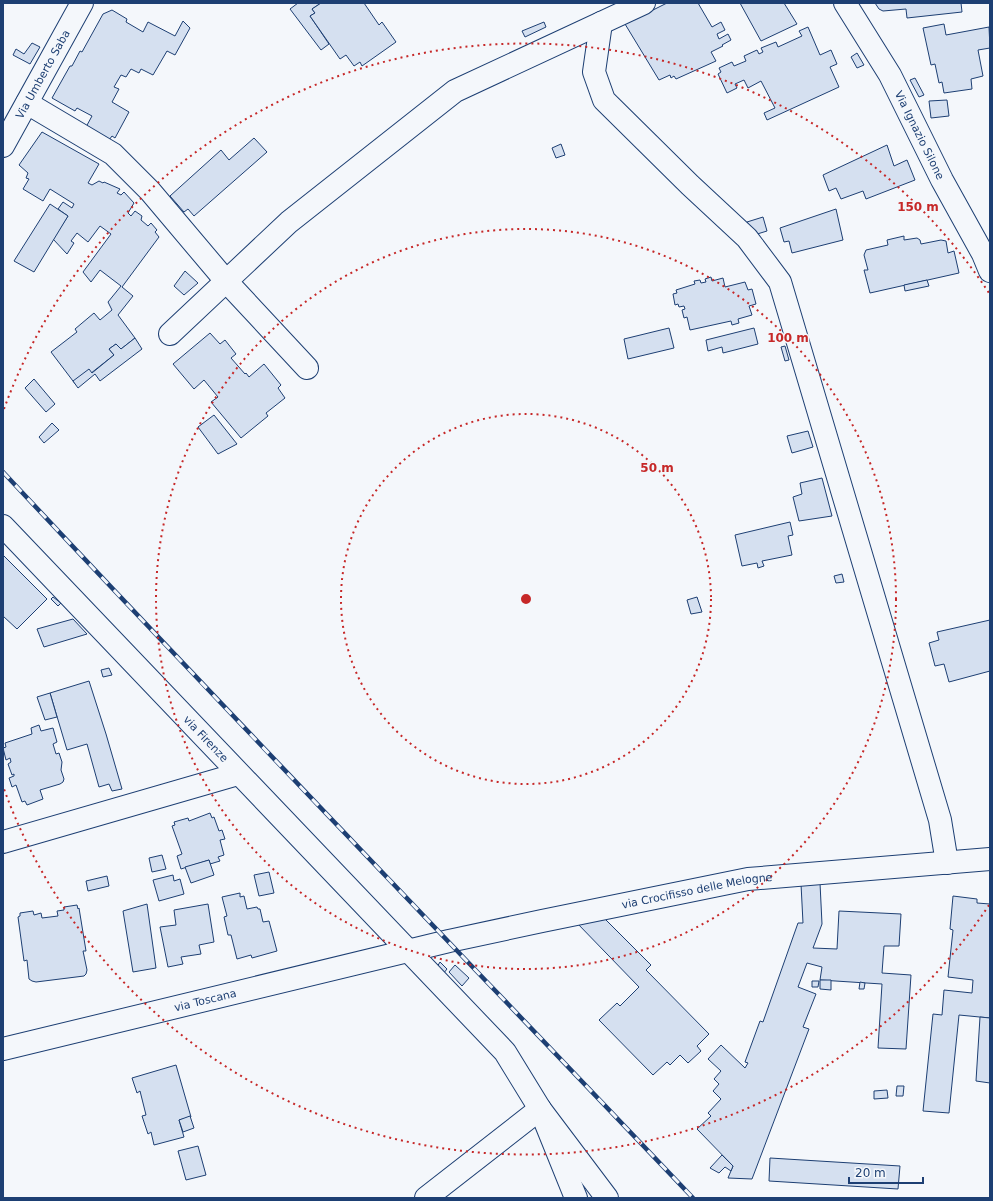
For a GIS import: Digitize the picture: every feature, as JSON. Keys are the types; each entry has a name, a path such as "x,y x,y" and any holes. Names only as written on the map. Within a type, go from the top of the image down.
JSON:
{"street":[{"name":"Via Umberto Saba","path":"3,146 82,3"},
{"path":"170,334 289,222 455,91 644,3"},
{"name":"Via Ignazio Silone","path":"846,3 890,75 942,180 983,254 990,271"},
{"path":"601,23 594,72 604,100 690,185 747,238 780,282 940,820 947,863"},
{"path":"27,103 113,154 150,191 226,281 307,368"},
{"name":"via Firenze","path":"3,526 238,774 505,1052 540,1109"},
{"path":"3,842 238,774"},
{"name":"via Crocifisso delle Melogne","path":"408,951 542,920 748,879 990,859"},
{"name":"via Toscana","path":"3,1049 408,951"},
{"path":"426,1198 540,1109"},
{"path":"540,1109 576,1198"},
{"path":"540,1109 607,1198"}],"building":[{"path":"298,3 321,3 312,9 315,13 310,16 329,44 321,50 290,9"},
{"path":"321,3 364,3 379,25 382,22 396,42 362,66 360,62 354,66 346,55 340,59 310,16 315,13 312,9"},
{"path":"667,3 698,3 712,27 721,22 725,30 717,34 719,39 728,34 731,40 711,52 716,61 676,79 674,76 671,78 670,75 659,80 625,24"},
{"path":"740,3 784,3 797,24 761,41"},
{"path":"875,3 961,3 962,12 907,18 906,9 883,11 879,9"},
{"path":"112,10 127,19 126,22 143,32 148,22 175,36 183,21 190,28 175,55 167,51 153,75 141,69 139,73 131,69 126,77 121,75 114,87 119,89 112,102 129,112 115,138 112,136 109,140 86,127 92,116 77,108 75,111 52,98 70,66 72,66 80,51 82,52 103,14"},
{"path":"544,22 546,27 525,37 522,31"},
{"path":"944,24 946,35 989,27 990,48 978,50 983,76 971,79 972,89 944,93 942,82 939,83 935,64 931,65 923,28"},
{"path":"808,27 820,55 831,50 837,64 830,67 839,87 767,120 764,113 775,108 761,81 748,88 744,80 735,84 737,88 727,93 718,74 721,72 719,68 732,62 734,66 746,61 744,56 757,50 759,54 763,52 761,48 776,42 778,47 802,36 799,31"},
{"path":"32,43 40,47 30,64 13,55 16,49 24,54"},
{"path":"857,53 864,65 857,68 851,57"},
{"path":"915,78 924,95 919,97 910,80"},
{"path":"947,100 949,116 931,118 929,101"},
{"path":"42,132 99,164 88,183 92,185 99,181 104,182 120,189 117,193 121,195 124,192 134,203 128,213 131,216 135,211 142,216 141,220 148,226 151,223 157,230 155,232 159,237 122,287 133,296 118,315 135,338 121,349 116,344 109,349 114,355 76,385 51,352 77,332 75,329 94,313 100,320 112,310 108,302 121,286 100,270 91,282 83,272 111,234 100,226 88,242 77,233 71,241 74,243 67,254 53,239 68,216 58,209 63,202 72,208 74,204 50,189 43,201 23,189 29,179 26,178 28,173 19,165"},
{"path":"254,138 267,152 194,216 188,209 184,212 170,196 221,150 229,160"},
{"path":"561,144 565,155 556,158 552,148"},
{"path":"887,145 894,166 907,160 915,180 866,199 863,191 841,199 836,188 829,191 823,175"},
{"path":"50,204 68,216 34,272 14,261"},
{"path":"836,209 843,240 792,253 789,241 784,242 780,228"},
{"path":"763,217 767,231 754,235 747,222"},
{"path":"904,236 904,240 917,238 920,240 921,244 941,240 946,241 948,253 954,251 959,273 870,293 864,270 868,270 864,255 866,250 888,245 887,240"},
{"path":"185,271 198,283 184,295 174,286"},
{"path":"711,277 712,281 723,278 725,287 745,282 748,290 752,289 756,304 749,306 752,315 738,319 739,323 732,325 731,321 690,330 687,317 684,318 682,310 685,309 684,306 679,307 678,304 675,305 673,294 677,293 676,290 695,284 694,281 700,280 701,283 706,282 705,279"},
{"path":"927,280 929,286 905,291 904,285"},
{"path":"669,328 674,348 628,359 624,339"},
{"path":"754,328 758,344 723,353 722,347 708,351 706,340"},
{"path":"210,333 220,344 225,340 236,354 231,358 249,377 264,364 281,385 278,388 285,398 266,413 268,416 241,438 211,402 218,397 204,380 194,389 173,364"},
{"path":"135,338 142,349 100,381 95,374 78,388 73,381 89,369 92,373 114,355 109,349 116,344 121,349"},
{"path":"785,346 789,360 785,361 781,347"},
{"path":"34,379 55,404 46,412 25,388"},
{"path":"214,415 237,444 218,454 198,427"},
{"path":"52,423 59,430 44,443 39,437"},
{"path":"808,431 813,447 792,453 787,436"},
{"path":"822,478 832,516 799,521 793,497 802,494 800,483"},
{"path":"790,522 793,535 788,536 792,555 762,561 764,566 758,568 757,563 742,566 735,535"},
{"path":"3,555 47,599 17,629 3,616"},
{"path":"842,574 844,582 836,583 834,576"},
{"path":"53,597 61,603 58,606 51,599"},
{"path":"697,597 702,612 691,614 687,600"},
{"path":"73,619 87,634 44,647 37,629"},
{"path":"990,620 990,671 949,682 944,664 935,666 929,643 939,640 937,632"},
{"path":"109,668 112,675 103,677 101,670"},
{"path":"89,681 122,789 112,791 109,784 99,787 87,744 67,750 50,693"},
{"path":"50,693 57,717 45,720 37,697"},
{"path":"39,725 41,731 53,728 57,742 53,744 56,754 59,753 62,762 61,770 64,779 60,784 40,790 43,799 27,805 25,801 22,802 16,785 12,787 9,778 14,776 14,774 12,775 8,764 11,762 10,758 6,760 3,748 6,747 5,743 32,734 31,728"},
{"path":"210,813 212,818 214,817 219,831 222,830 225,839 220,840 224,855 218,857 220,861 210,864 209,860 181,869 177,856 182,854 172,826 175,825 174,822 188,818 189,821"},
{"path":"162,855 166,869 152,872 149,858"},
{"path":"209,860 214,875 191,883 185,867"},
{"path":"269,872 274,893 259,896 254,875"},
{"path":"173,875 174,881 180,879 184,894 159,901 153,880"},
{"path":"107,876 109,886 88,891 86,881"},
{"path":"820,883 822,924 813,948 837,949 839,911 901,914 899,946 884,946 882,973 911,975 906,1049 878,1048 882,984 820,980 822,967 807,963 798,987 816,994 803,1027 809,1029 752,1179 728,1178 733,1166 697,1129 711,1116 708,1113 721,1099 713,1091 719,1084 714,1079 721,1071 708,1059 721,1045 745,1068 748,1063 745,1062 760,1021 763,1022 798,923 803,923 801,884"},
{"path":"240,893 240,897 244,896 247,909 257,907 260,909 263,922 269,921 277,951 252,958 251,955 237,959 231,935 228,935 224,917 227,916 222,897"},
{"path":"953,896 977,899 977,903 990,904 990,1018 959,1015 949,1113 923,1111 933,1014 942,1015 944,990 972,993 973,980 948,977 953,930 950,929"},
{"path":"147,904 156,968 133,972 123,911"},
{"path":"208,904 214,942 199,945 201,954 181,957 183,964 168,967 160,927 176,925 174,910"},
{"path":"77,905 78,909 79,908 86,951 83,951 87,970 86,974 84,976 36,982 32,981 29,979 27,960 24,961 18,917 20,916 20,913 33,911 34,915 41,913 42,918 58,916 57,911 64,910 64,907"},
{"path":"604,918 651,965 646,970 709,1034 697,1046 701,1051 688,1063 680,1055 670,1065 667,1062 653,1075 599,1020 617,1003 620,1006 639,987 576,922"},
{"path":"440,962 447,969 443,974 437,967"},
{"path":"455,965 469,978 462,986 449,972"},
{"path":"820,980 831,980 831,990 820,989"},
{"path":"812,981 819,981 818,987 812,987"},
{"path":"860,982 865,983 864,989 859,989"},
{"path":"980,1017 990,1018 990,1083 976,1081"},
{"path":"176,1065 191,1117 179,1120 184,1137 154,1145 151,1132 148,1134 142,1116 146,1115 140,1091 137,1093 132,1078"},
{"path":"897,1086 904,1086 903,1096 896,1096"},
{"path":"887,1090 888,1098 874,1099 874,1091"},
{"path":"190,1116 194,1128 183,1132 179,1120"},
{"path":"198,1146 206,1175 186,1180 178,1151"},
{"path":"722,1155 733,1166 731,1171 725,1167 719,1173 710,1168"},
{"path":"770,1158 900,1166 898,1189 769,1181"}],"railway":[{"path":"3,472 693,1198"}]}
